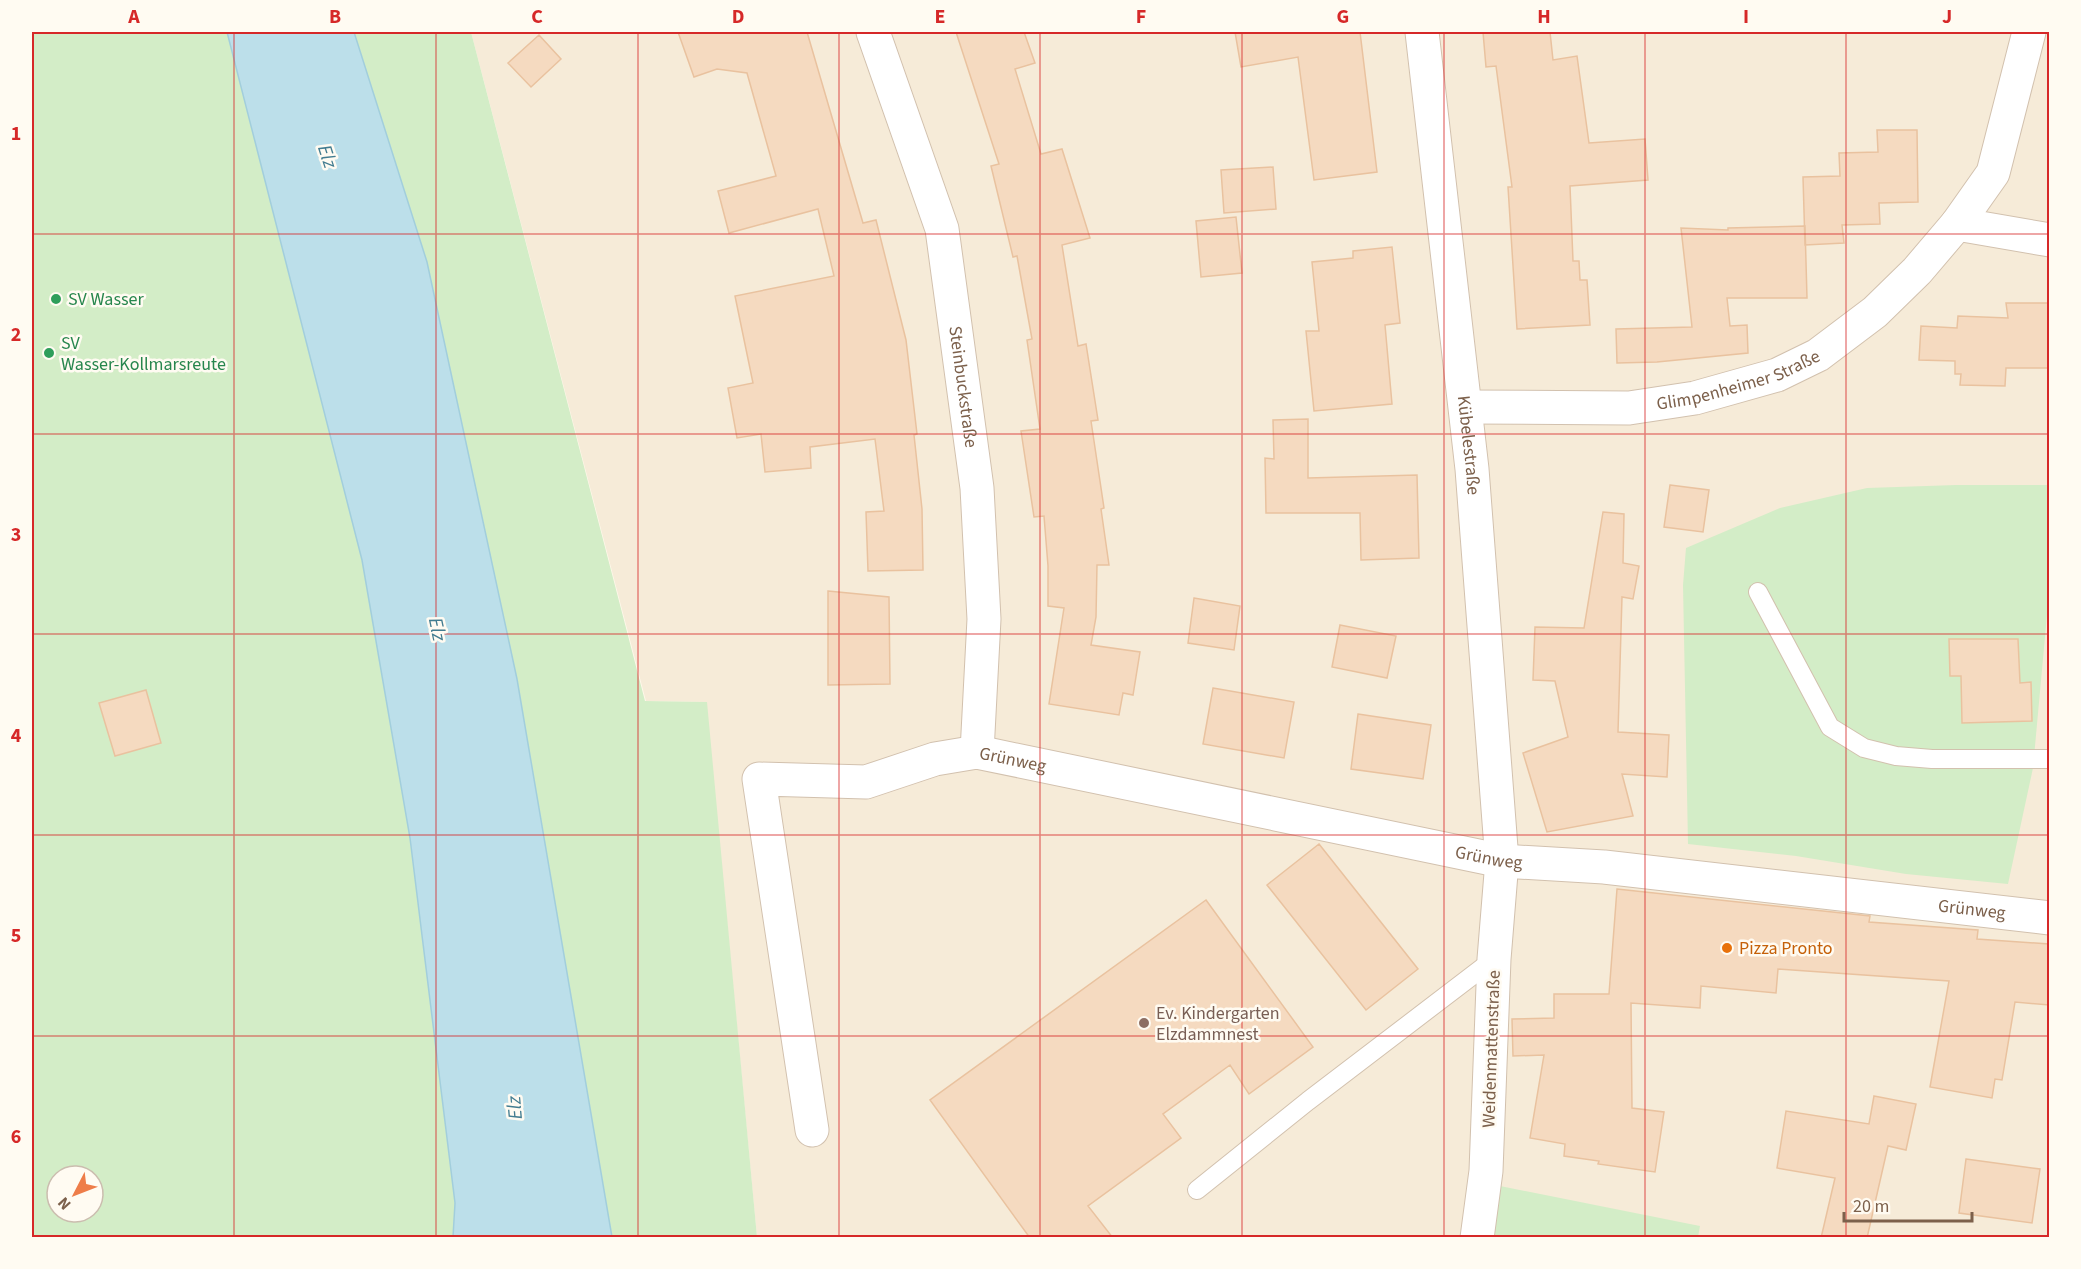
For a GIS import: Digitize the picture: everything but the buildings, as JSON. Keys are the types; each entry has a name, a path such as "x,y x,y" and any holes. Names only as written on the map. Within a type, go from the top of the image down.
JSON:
{"street":[{"name":"Steinbuckstraße","path":"873,32 942,230 977,488 984,619 977,752"},
{"name":"Kübelestraße","path":"1422,32 1466,407 1502,861"},
{"name":"Glimpenheimer Straße","path":"1466,407 1629,408 1695,398 1777,375 1818,355 1875,312 1917,271 1957,224 1993,173 2029,32"},
{"path":"1957,224 2049,240"},
{"name":"Grünweg","path":"812,1130 759,779 866,782 935,759 977,752 1502,861 1616,868 2049,918"},
{"name":"Weidenmattenstraße","path":"1477,1238 1486,1171 1494,959 1502,861"}],"lane":[{"path":"1758,592 1805,684 1830,727 1864,748 1896,756 1932,759 2049,759"},
{"path":"1197,1190 1308,1101 1494,959"}],"shaded area":[{"path":"471,32 2049,32 2049,1237 757,1237 706,702 646,701"}],"green space":[{"path":"32,32 227,32 362,560 410,838 455,1203 453,1237 32,1237"},
{"path":"354,32 471,32 645,701 707,702 757,1237 612,1237 517,679"},
{"path":"2049,485 2049,593 2033,768 2008,884 1906,874 1796,856 1688,844 1683,585 1686,548 1780,508 1867,488"},
{"path":"1490,1184 1700,1226 1698,1237 1484,1238"}],"water":[{"name":"Elz","path":"227,32 354,32 427,262 517,679 612,1237 453,1237 455,1203 410,838 362,560"}],"place":[{"name":"SV Wasser","path":"56,299"},
{"name":"SV Wasser-Kollmarsreute","path":"49,353"},
{"name":"Pizza Pronto","path":"1727,948"},
{"name":"Ev. Kindergarten Elzdammnest","path":"1144,1023"}]}
